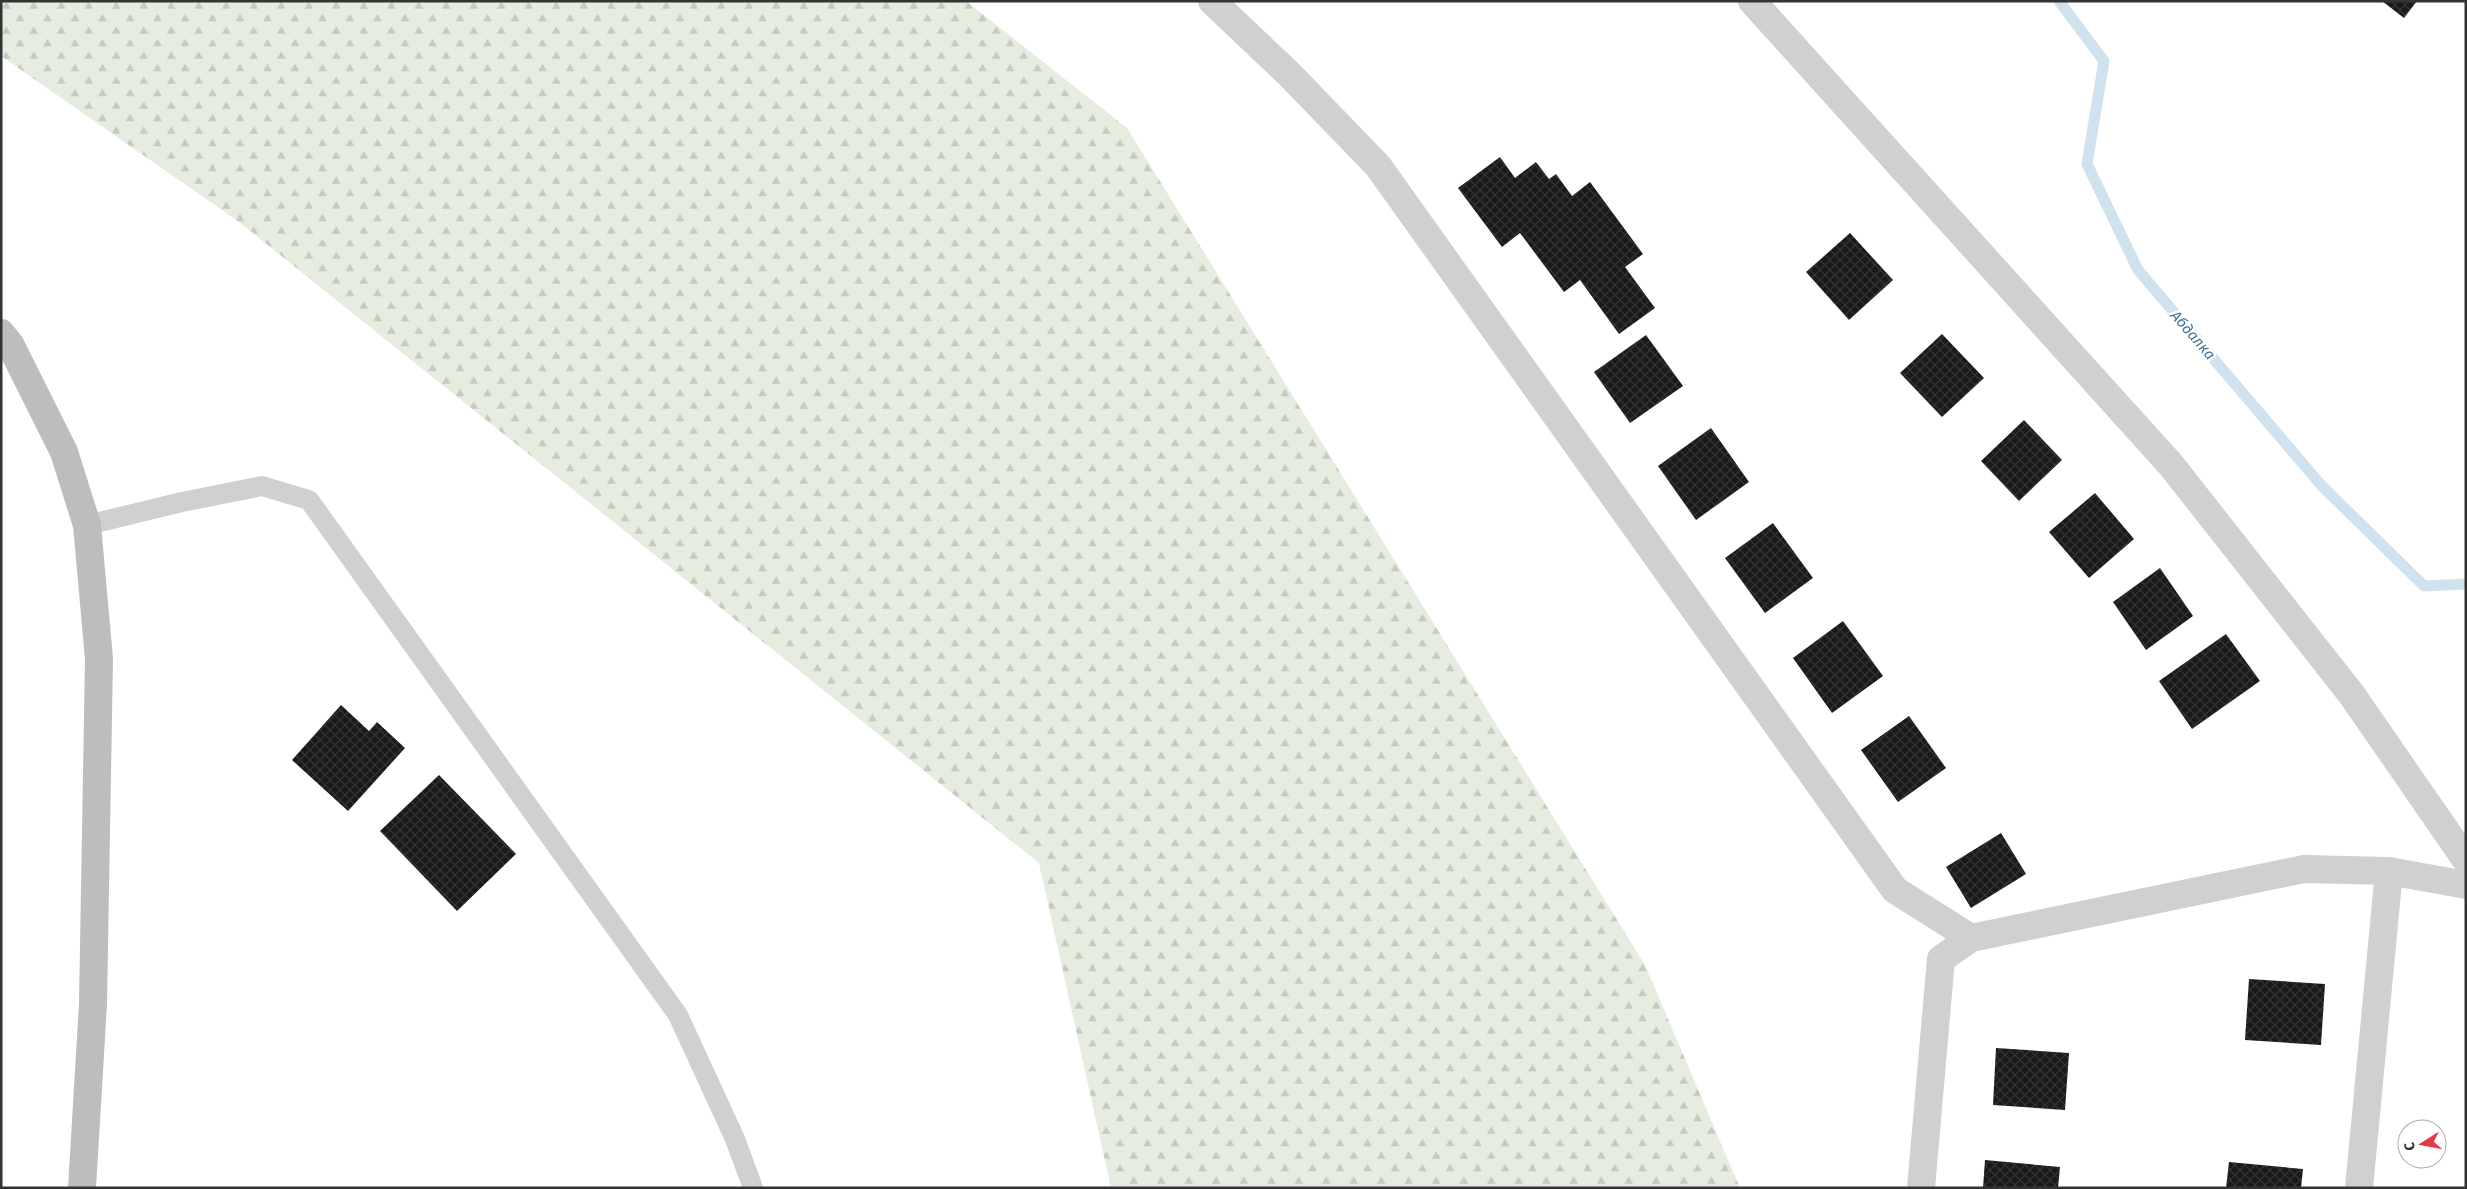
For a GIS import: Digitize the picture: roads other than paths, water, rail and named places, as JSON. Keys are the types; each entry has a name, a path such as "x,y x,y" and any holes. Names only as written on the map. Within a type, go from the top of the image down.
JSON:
{"main road":[{"path":"1,333 10,344 64,452 87,525 99,659 93,1004 82,1188"}],"street":[{"path":"1212,1 1289,74 1378,166 1895,890 1971,938"},
{"path":"1752,1 2171,465 2352,695 2466,860"},
{"path":"1922,1188 1940,959 1971,938 2304,869 2389,871 2466,885"},
{"path":"2359,1188 2389,871"}],"lane":[{"path":"87,525 182,502 262,486 309,500 678,1014 735,1139 753,1188"}],"waterway":[{"name":"Абдалка","path":"2059,1 2104,61 2087,164 2138,270 2321,485 2424,586 2466,584"}]}
